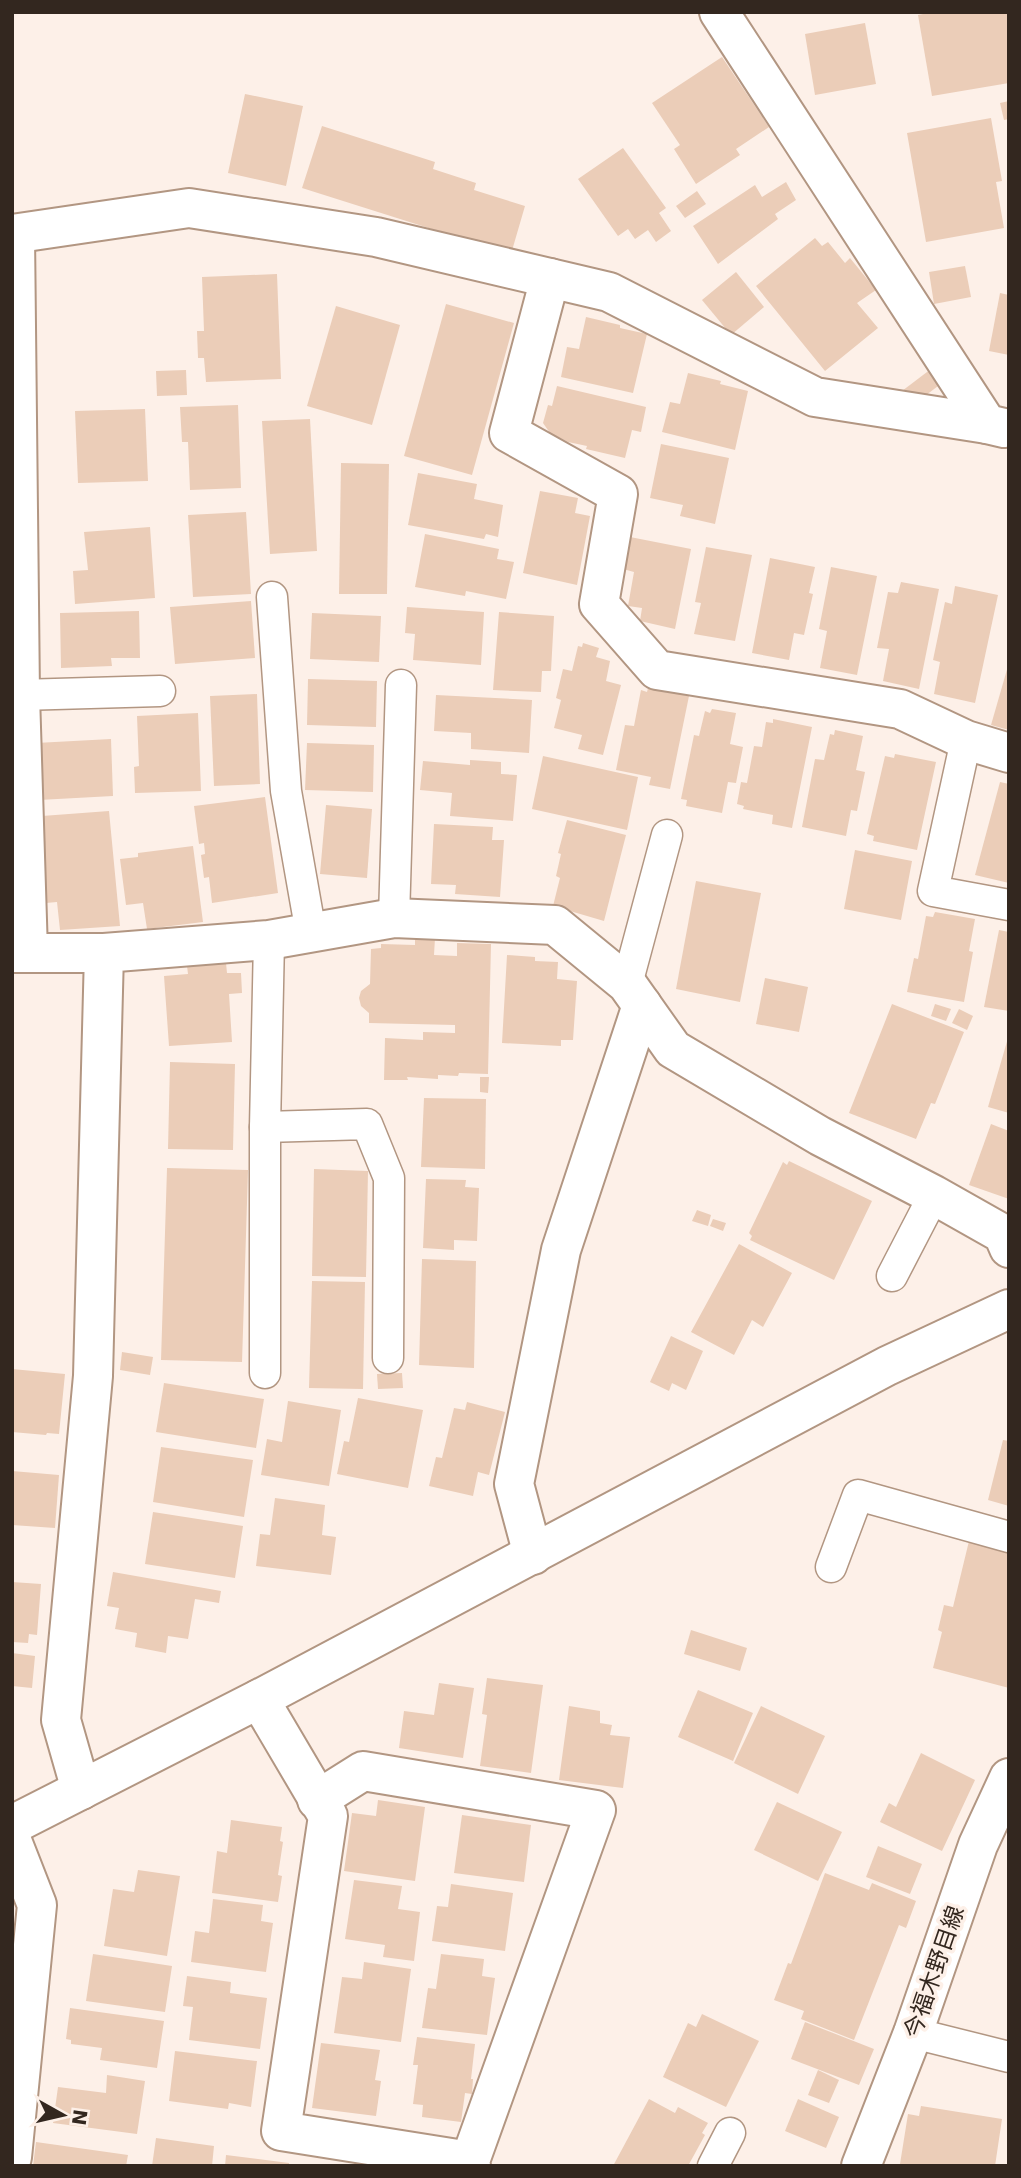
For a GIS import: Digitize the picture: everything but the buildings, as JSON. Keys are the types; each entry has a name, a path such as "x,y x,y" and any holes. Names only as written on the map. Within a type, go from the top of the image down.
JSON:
{"street":[{"path":"719,12 998,427"},
{"path":"998,427 815,397 609,292 376,237 189,208 14,234 20,695 20,952 104,953 269,940 394,918 555,925 635,994 673,1049 820,1136 1003,1234 1009,1248"},
{"path":"550,278 509,433 618,494 599,604 657,670 900,709 966,740 1009,753"},
{"path":"82,1790 61,1720 93,1376 104,953"},
{"path":"533,1555 514,1485 561,1250 635,994"},
{"path":"12,1825 259,1699 887,1367 1009,1309"},
{"path":"259,1699 317,1800 328,1816 281,2131 470,2164 596,1810 363,1771 317,1800"},
{"name":"今福木野目線","path":"861,2166 913,2033 978,1845 1009,1778"},
{"path":"12,1841 37,1905 12,2157"}],"lane":[{"path":"272,597 286,791 311,933"},
{"path":"394,918 401,685"},
{"path":"20,695 160,691"},
{"path":"966,740 933,891 1009,905"},
{"path":"635,994 667,835"},
{"path":"265,1373 265,1127 269,940"},
{"path":"265,1127 367,1124 389,1178 388,1358"},
{"path":"892,1276 934,1195"},
{"path":"831,1567 858,1495 1009,1537"},
{"path":"913,2033 1009,2057"},
{"path":"713,2166 730,2133"}]}
